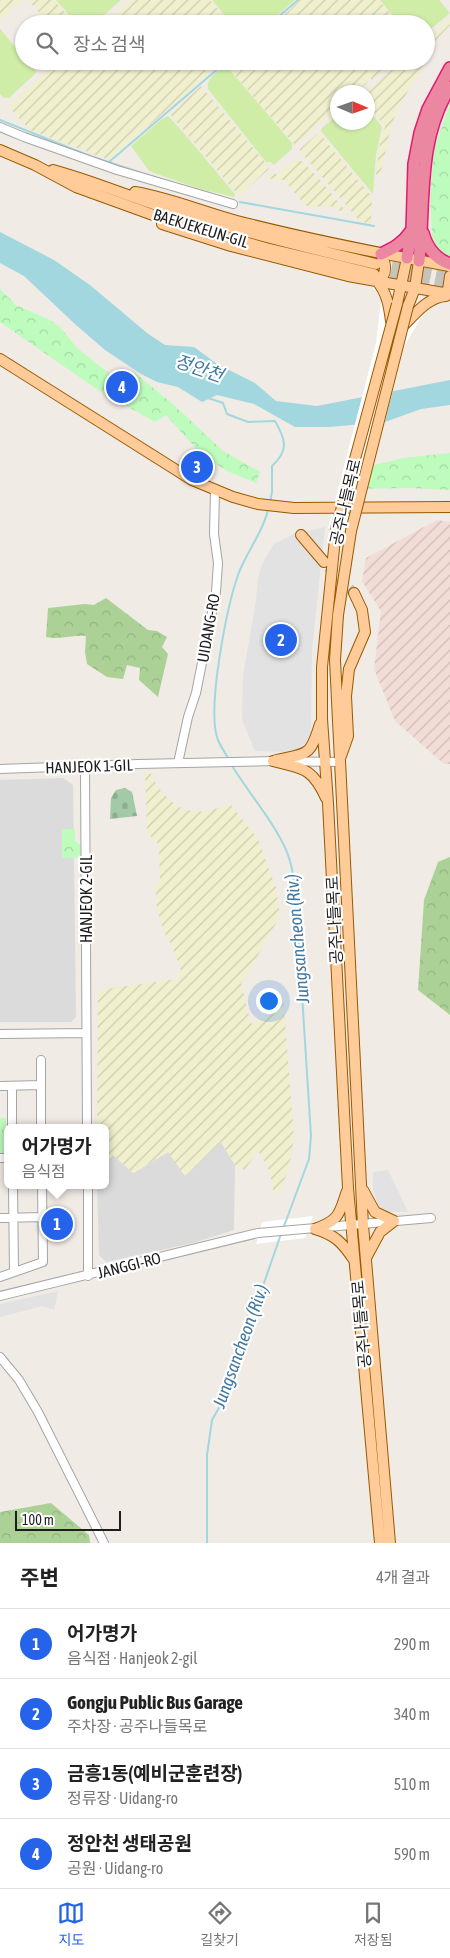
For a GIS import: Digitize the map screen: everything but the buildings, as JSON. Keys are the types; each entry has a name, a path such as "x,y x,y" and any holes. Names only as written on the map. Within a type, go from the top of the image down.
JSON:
{"highway":[{"path":"419,260 414,164 420,133 428,109 450,68"},
{"path":"407,258 417,230 429,135 437,112 450,87"},
{"path":"417,230 436,257 450,265"},
{"path":"377,268 401,243 417,230"}],"main road":[{"name":"BAEKJEKEUN-GIL","path":"0,150 35,165 76,187 110,193 168,220 214,234 377,268"},
{"path":"110,193 150,195 236,221 288,234 377,268 401,286 450,294"},
{"path":"377,268 407,258 450,265"},
{"name":"공주나들목로","path":"390,1543 360,1260 352,1226 348,1188 326,762 322,719 322,667 336,529 391,321 392,303 401,286 407,258"},
{"name":"공주나들목로","path":"380,1543 360,1260 363,1225 334,660 338,615 351,532 408,306 415,288 419,260"},
{"path":"377,268 384,290 392,303"},
{"path":"450,276 448,290 450,294"},
{"path":"403,326 420,308 440,296 450,294"},
{"path":"0,359 192,480 215,491 258,504 294,508 450,506"},
{"path":"301,535 324,562"},
{"path":"339,762 348,736 346,696 349,669 365,632 362,610 354,592"},
{"path":"273,761 302,754 309,750 315,743 322,719"},
{"path":"273,761 311,773 321,787 328,803"},
{"path":"312,1230 335,1236 360,1260 380,1232 394,1222 375,1212 361,1187"},
{"path":"312,1230 334,1221 348,1188"}],"street":[{"path":"0,127 24,138 117,170 233,204"},
{"name":"UIDANG-RO","path":"178,763 188,717 196,692 216,592 218,564 214,534 215,491"},
{"name":"HANJEOK 1-GIL","path":"0,769 273,761 339,762"},
{"name":"HANJEOK 2-GIL","path":"85,766 87,1124"},
{"path":"0,1034 86,1033"},
{"path":"41,1060 41,1124"},
{"path":"0,1086 41,1085"},
{"path":"12,1086 12,1124"},
{"path":"13,1189 14,1272"},
{"path":"0,1277 43,1262 42,1189"},
{"path":"88,1189 88,1276"},
{"path":"0,1218 42,1217"},
{"path":"312,1230 431,1218"},
{"name":"JANGGI-RO","path":"0,1296 258,1233 312,1230"},
{"path":"0,1356 19,1380 38,1412 104,1543"}],"shaded area":[{"path":"437,520 450,522 450,764 444,764 395,721 374,669 381,611 362,581 366,558"},
{"path":"325,527 312,651 311,734 303,747 290,752 255,751 242,720 243,675 256,601 258,578 263,562 274,544 294,534"},
{"path":"63,778 73,785 76,1017 71,1022 0,1022 0,780"},
{"path":"221,1142 235,1165 234,1230 193,1243 106,1262 99,1255 97,1189 109,1189 109,1160 113,1155 134,1173 168,1152"},
{"path":"388,1170 408,1212 379,1210 373,1189 373,1172"},
{"path":"58,1291 54,1310 42,1306 0,1317 0,1304"}],"green space":[{"path":"0,0 22,0 0,20"},
{"path":"28,0 54,0 67,15 41,15"},
{"path":"56,0 121,0 104,15 69,15"},
{"path":"131,0 210,0 223,15 113,15"},
{"path":"212,0 295,0 278,15 224,15"},
{"path":"300,0 379,0 392,15 284,15"},
{"path":"380,0 439,0 450,13 435,26 435,15 392,15"},
{"path":"450,19 450,25 435,41 435,32"},
{"path":"0,29 15,46 15,70 35,70 37,72 9,98 4,98 0,94"},
{"path":"49,70 214,70 109,160 30,130 8,106"},
{"path":"220,70 230,70 292,143 292,149 274,165 271,162 266,162 208,89 209,80"},
{"path":"230,70 384,70 372,80 370,78 365,85 330,85 330,116 323,123 321,121 296,146"},
{"path":"391,70 421,70 401,103 392,123 380,175 376,175 380,143 385,127 375,115 375,85 373,85"},
{"path":"201,86 269,167 239,196 170,114"},
{"path":"450,104 450,256 441,253 432,238 430,196 434,149"},
{"path":"168,116 234,193 235,197 200,189 149,171 131,146"},
{"path":"375,118 382,127 376,155 373,194 321,131 330,121 330,130 375,130"},
{"path":"317,134 320,134 372,197 371,222 366,223 358,219 300,151"},
{"path":"293,161 302,161 349,215 330,206 311,207 305,205 284,180 266,178 270,174 279,174"},
{"path":"0,289 16,305 50,320 61,328 77,348 124,385 135,373 174,405 223,451 260,472 256,483 227,471 201,454 166,415 155,422 95,388 0,322"},
{"path":"450,453 450,490 411,488 351,489 362,468 403,458"},
{"path":"106,598 148,630 157,631 167,637 162,647 168,654 158,697 139,680 140,668 127,665 123,679 107,677 87,664 85,652 86,636 46,637 48,608 85,604 94,605"},
{"path":"145,771 150,772 157,786 169,800 184,810 203,812 231,805 258,839 276,888 280,916 241,983 251,1024 262,1018 283,995 294,1138 289,1168 278,1195 274,1194 270,1172 258,1150 245,1170 235,1165 221,1142 185,1176 168,1152 133,1173 113,1155 109,1160 109,1124 97,1124 98,990 177,979 181,970 172,946 164,932 157,909 155,884 160,881 159,845 147,832"},
{"path":"125,788 132,792 137,816 110,819 111,798 116,790"},
{"path":"62,829 75,829 75,841 82,846 82,851 77,858 62,858"},
{"path":"450,857 450,1015 418,990 424,900 438,862"},
{"path":"0,1118 6,1118 6,1124 4,1124 4,1152 0,1154"},
{"path":"51,1503 89,1535 90,1543 0,1543 0,1512"}],"water":[{"name":"정안천","path":"0,232 54,260 90,285 147,333 165,345 194,347 217,364 255,383 276,401 317,406 450,380 450,405 421,409 385,422 329,427 295,427 254,404 217,395 202,402 178,387 157,382 141,374 105,350 24,276 0,263"}],"pier":[{"path":"381,301 426,309 404,347 357,531 328,528 376,343"},
{"path":"313,1216 305,1238 256,1244 262,1222"}],"waterway":[{"path":"280,15 298,0"},
{"path":"109,162 216,70"},
{"path":"0,120 90,156 157,178"},
{"path":"240,202 374,226"},
{"name":"Jungsancheon (Riv.)","path":"208,398 223,403 227,414 248,422 275,421 282,434 284,445 281,455 272,466 270,503"},
{"name":"Jungsancheon (Riv.)","path":"229,760 218,740 215,726 216,683 219,658 233,590 245,558 262,527 268,510"},
{"name":"Jungsancheon (Riv.)","path":"231,764 286,849 292,871 296,900 311,1136 309,1159 283,1229"},
{"name":"Jungsancheon (Riv.)","path":"207,1543 207,1455 212,1420 223,1401 281,1234"}],"tunnel":[{"path":"377,264 450,277"},
{"path":"375,274 450,286"},
{"path":"328,567 354,593"}],"place":[{"name":"정안천 생태공원","path":"122,387"},
{"name":"금흥1동(예비군훈련장)","path":"197,467"},
{"name":"Gongju Public Bus Garage","path":"281,640"},
{"name":"어가명가","path":"57,1224"}]}
